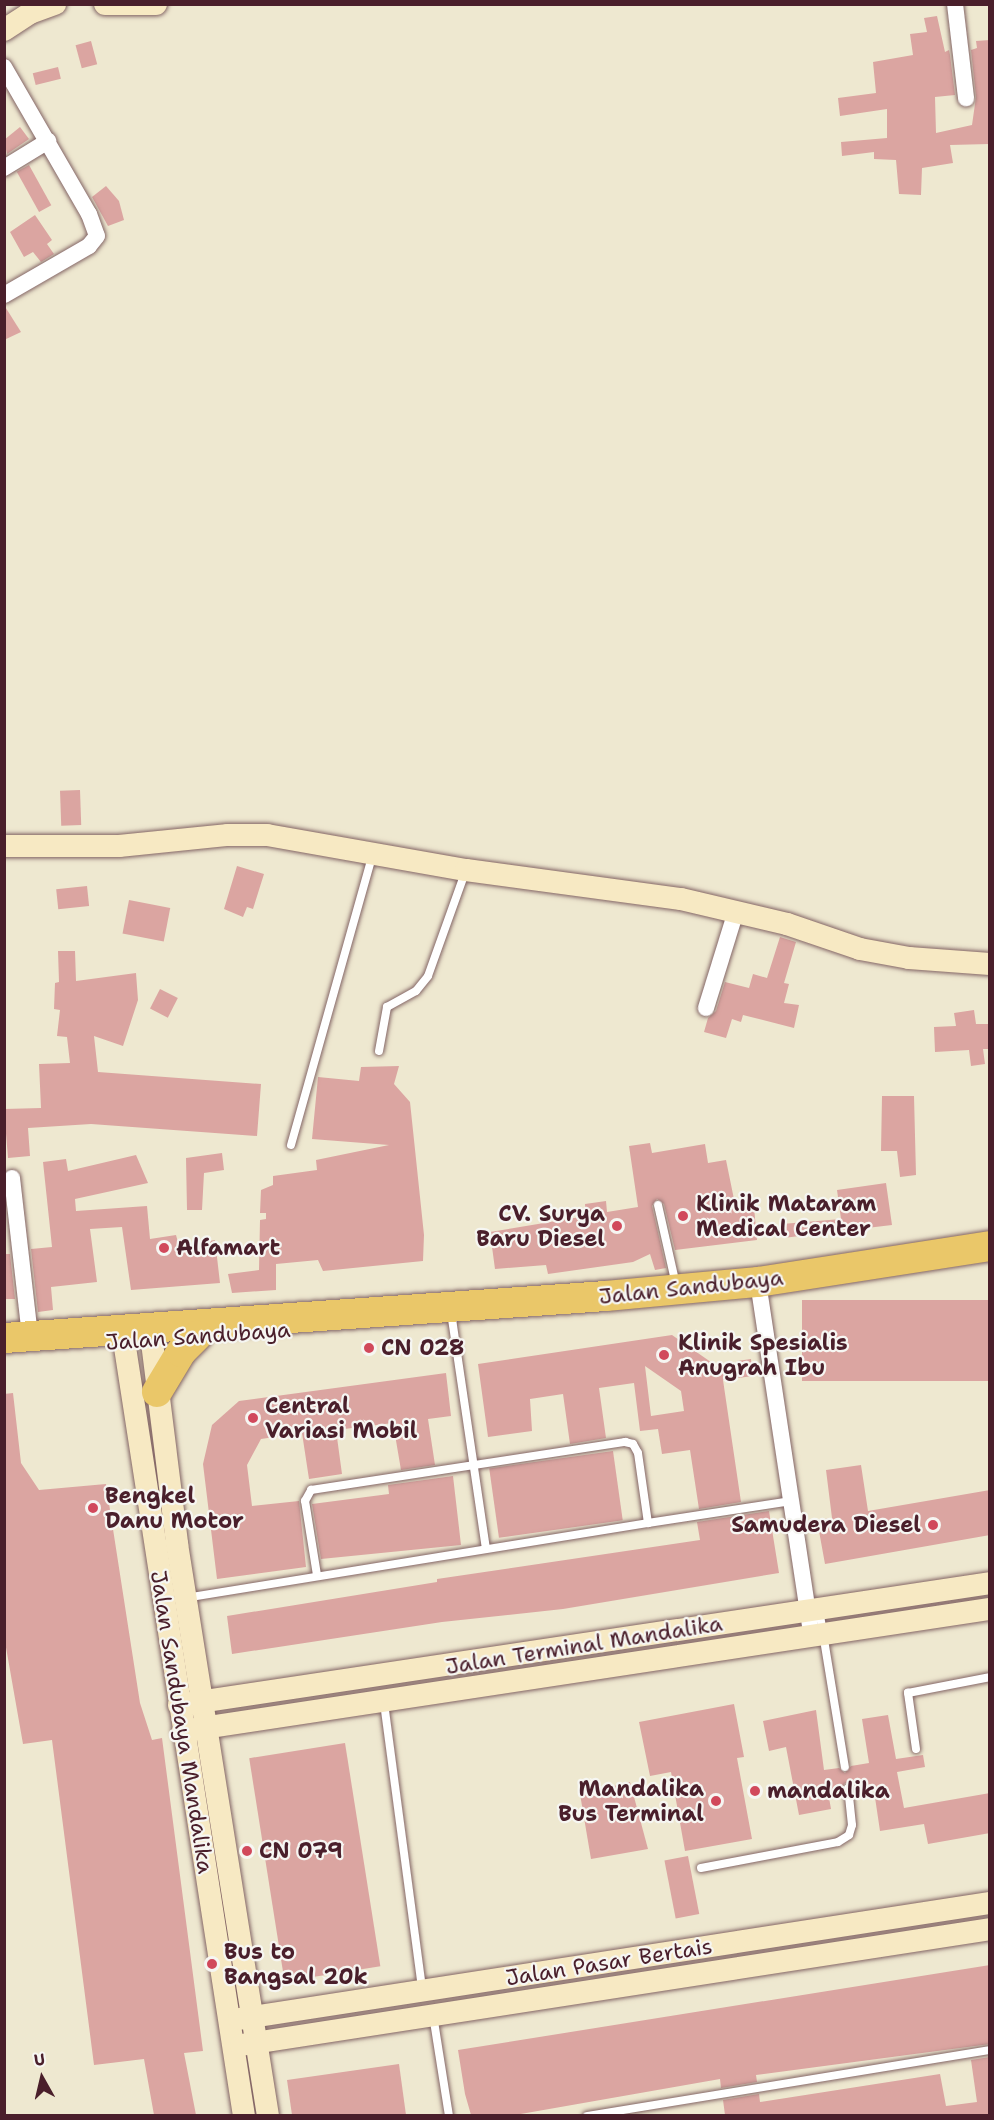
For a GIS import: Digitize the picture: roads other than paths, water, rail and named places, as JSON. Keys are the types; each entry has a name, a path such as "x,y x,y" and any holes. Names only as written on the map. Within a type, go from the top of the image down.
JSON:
{"highway":[{"name":"Jalan Sandubaya","path":"137,1334 197,1336 360,1323 391,1314 759,1282 990,1246"},
{"name":"Jalan Sandubaya","path":"13,1341 137,1334 357,1311 391,1314"},
{"path":"157,1392 181,1352 197,1336"}],"street":[{"path":"4,30 30,13 54,4"},
{"path":"105,4 156,4"},
{"path":"955,4 966,98"},
{"path":"4,67 48,141 97,236 89,246 4,295"},
{"path":"4,168 48,141"},
{"path":"4,846 119,846 242,834 373,853 466,870 595,884 736,911 860,949 909,958 990,964"},
{"path":"706,1008 736,911"},
{"path":"12,1178 13,1341"},
{"path":"759,1282 791,1501 816,1633"},
{"path":"137,1334 157,1392 185,1598 190,1703"},
{"name":"Jalan Sandubaya Mandalika","path":"137,1334 194,1729 228,2021 244,2115"},
{"name":"Jalan Terminal Mandalika","path":"190,1703 990,1583"},
{"path":"268,2115 252,2017 194,1729 384,1703 816,1633 990,1609"},
{"name":"Jalan Pasar Bertais","path":"228,2021 990,1903"},
{"path":"232,2046 990,1929"}],"lane":[{"path":"291,1145 373,853"},
{"path":"379,1051 387,1006 416,991 428,976 466,870"},
{"path":"658,1204 676,1289"},
{"path":"450,1308 486,1548"},
{"path":"317,1575 305,1501 311,1490 473,1465 633,1444 638,1453 648,1523"},
{"path":"185,1598 317,1575 791,1501"},
{"path":"816,1633 845,1767"},
{"path":"916,1749 908,1692 990,1677"},
{"path":"384,1703 423,1990"},
{"path":"701,1868 838,1842 849,1835 852,1825 848,1788"},
{"path":"433,2015 449,2115"},
{"path":"587,2115 990,2050"}],"place":[{"name":"Klinik Mataram Medical Center","path":"683,1216"},
{"name":"CV. Surya Baru Diesel","path":"617,1226"},
{"name":"Alfamart","path":"164,1248"},
{"name":"CN 028","path":"369,1348"},
{"name":"Klinik Spesialis Anugrah Ibu","path":"664,1355"},
{"name":"Central Variasi Mobil","path":"253,1418"},
{"name":"Bengkel Danu Motor","path":"93,1508"},
{"name":"Samudera Diesel","path":"933,1525"},
{"name":"mandalika","path":"755,1791"},
{"name":"Mandalika Bus Terminal","path":"716,1801"},
{"name":"CN 079","path":"247,1851"},
{"name":"Bus to Bangsal 20k","path":"212,1964"}]}
